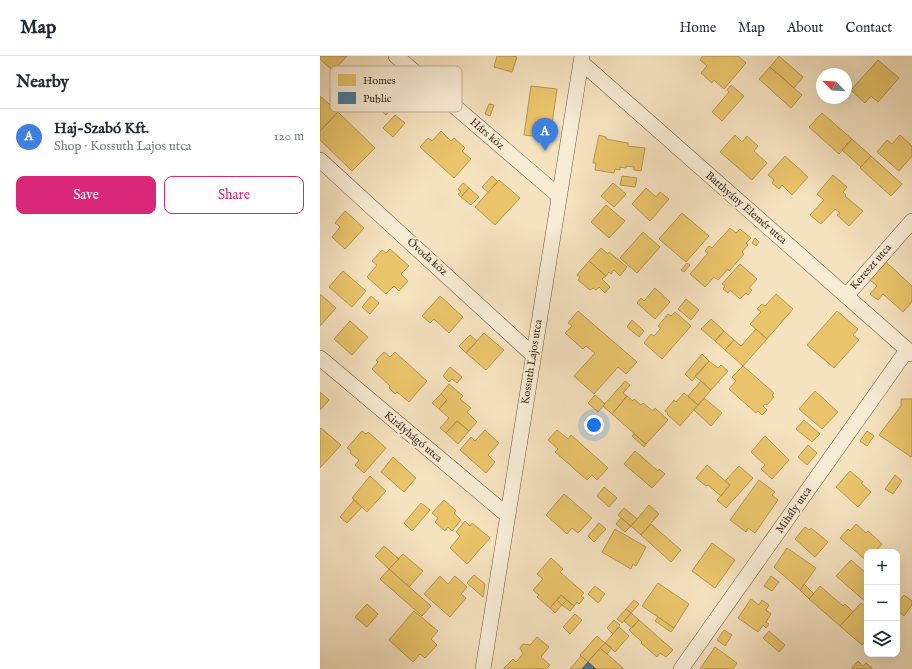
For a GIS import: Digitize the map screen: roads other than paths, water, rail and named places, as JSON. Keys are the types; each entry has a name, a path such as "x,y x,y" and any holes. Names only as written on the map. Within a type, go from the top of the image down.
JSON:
{"street":[{"name":"Hárs köz","path":"396,56 408,66"},
{"name":"Kossuth Lajos utca","path":"483,669 581,59"},
{"name":"Batthyány Elemér utca","path":"581,59 910,352"},
{"name":"Hárs köz","path":"461,112 559,196"},
{"name":"Óvoda köz","path":"320,160 533,355"},
{"name":"Kereszt utca","path":"846,296 912,221"},
{"name":"Mihály utca","path":"681,669 910,352"},
{"name":"Királyhágó utca","path":"320,358 507,515"}],"place":[{"name":"Haj-Szabó Kft.","path":"545,151"}]}
